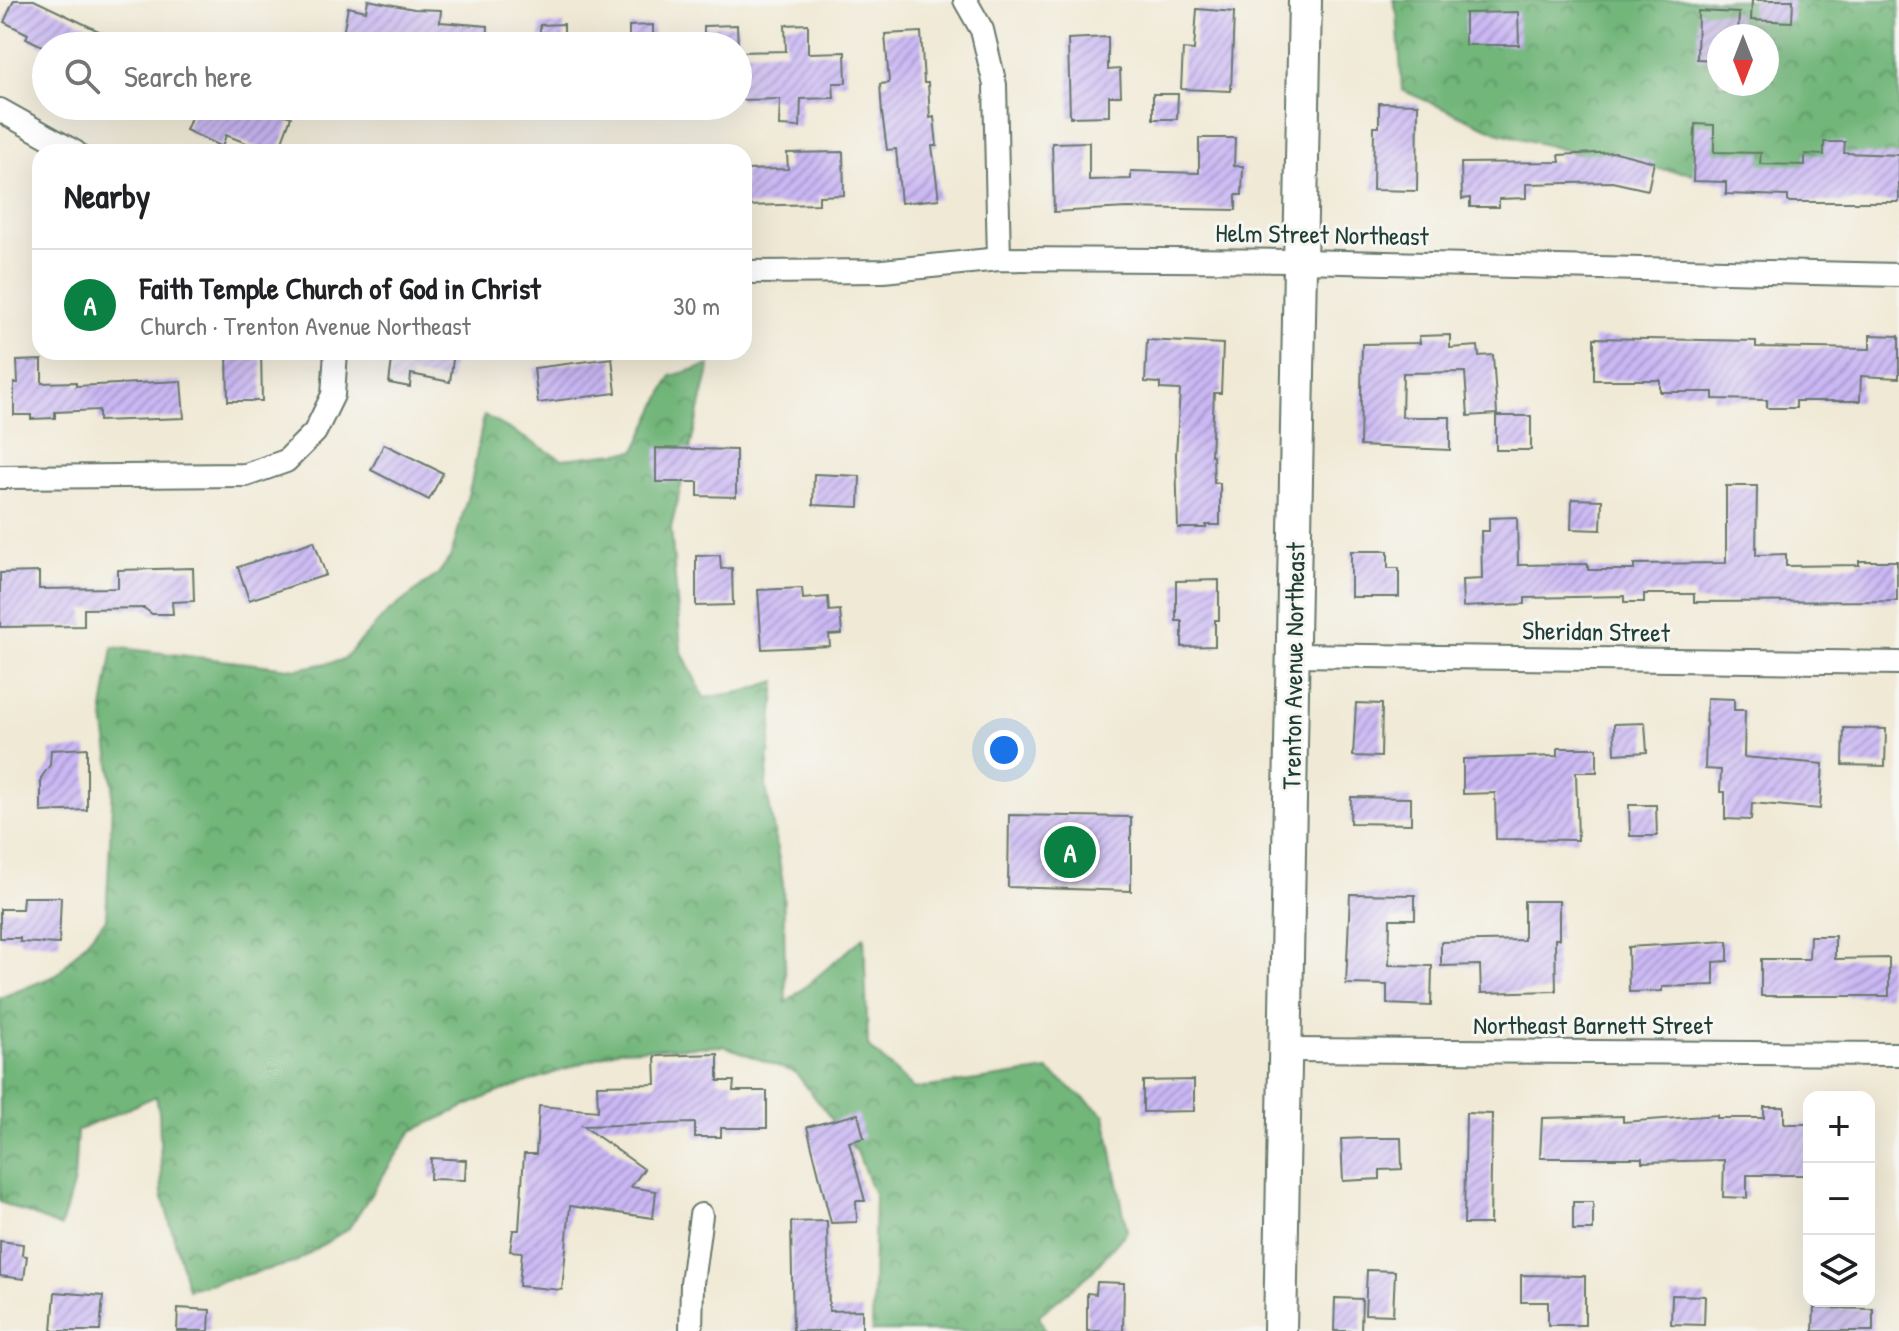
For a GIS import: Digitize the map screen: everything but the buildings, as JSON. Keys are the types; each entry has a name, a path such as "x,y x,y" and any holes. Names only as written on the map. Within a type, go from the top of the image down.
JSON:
{"main road":[{"name":"Trenton Avenue Northeast","path":"1280,1331 1305,0"}],"street":[{"path":"965,0 982,30 995,85 999,259"},
{"path":"0,110 61,144"},
{"name":"Helm Street Northeast","path":"752,272 883,271 999,259 1300,261 1899,275"},
{"path":"0,477 246,475 286,461 315,432 333,395 335,360"},
{"name":"Sheridan Street","path":"1293,655 1899,663"},
{"name":"Northeast Barnett Street","path":"1286,1050 1899,1054"},
{"path":"691,1331 692,1283 701,1215"}],"green space":[{"path":"1393,0 1899,0 1899,195 1787,186 1613,163 1497,132 1402,90 1397,13"},
{"path":"710,365 671,528 681,650 704,698 746,691 776,681 766,786 783,883 786,1003 864,937 868,1046 914,1089 1048,1070 1105,1115 1127,1231 1091,1273 1039,1315 1045,1331 872,1331 875,1197 858,1154 796,1073 724,1046 619,1050 491,1095 412,1131 349,1228 294,1263 188,1289 162,1194 156,1096 77,1131 74,1181 61,1227 0,1202 0,998 57,975 106,919 113,785 103,710 113,647 297,669 343,660 386,614 438,574 451,556 471,484 484,415 562,459 635,451 671,376"}],"place":[{"name":"Faith Temple Church of God in Christ","path":"1070,852"}]}
